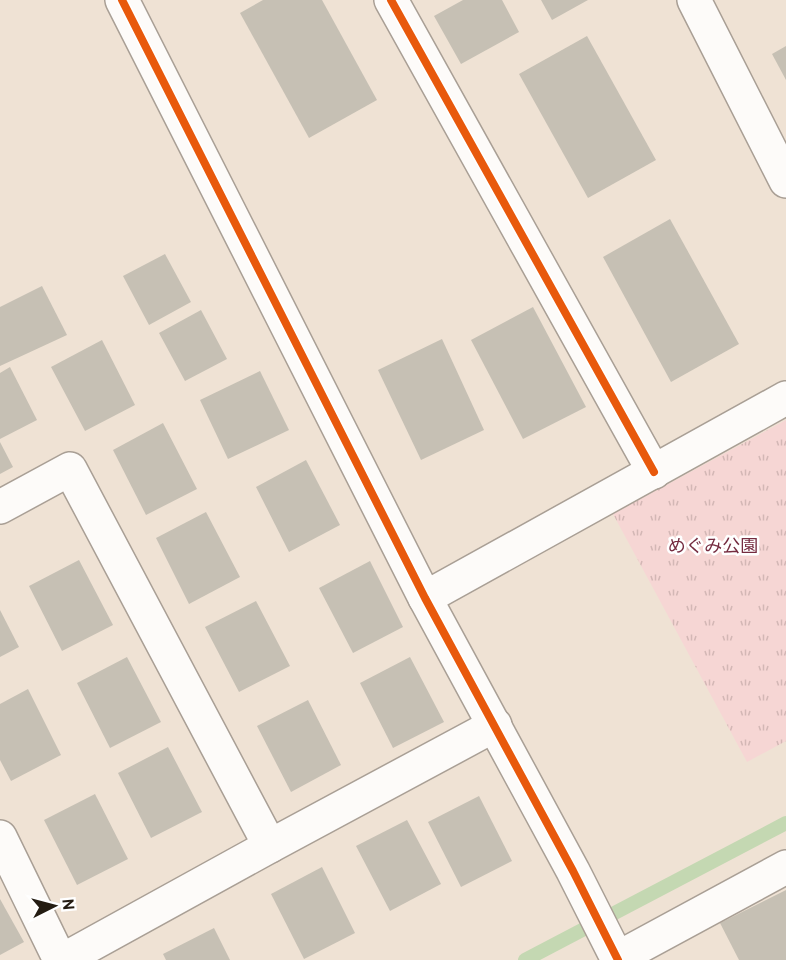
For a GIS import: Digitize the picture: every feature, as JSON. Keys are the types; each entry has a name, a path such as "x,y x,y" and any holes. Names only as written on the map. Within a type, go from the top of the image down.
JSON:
{"street":[{"path":"122,0 425,598 495,725 618,959 786,867"},
{"path":"391,0 654,472"},
{"path":"702,3 786,181"},
{"path":"425,598 786,398"},
{"path":"0,507 70,469 270,846"},
{"path":"0,837 62,960 495,725"}],"green space":[{"name":"めぐみ公園","path":"786,420 786,741 747,762 613,514"}],"building":[{"path":"263,0 322,0 377,100 309,138 240,13"},
{"path":"463,0 502,0 519,32 461,64 434,16"},
{"path":"541,0 588,0 552,20"},
{"path":"587,36 656,160 588,198 519,74"},
{"path":"786,46 786,80 772,54"},
{"path":"670,219 739,344 671,382 603,257"},
{"path":"165,254 191,302 149,325 123,276"},
{"path":"42,286 67,335 0,366 0,307"},
{"path":"533,307 586,407 523,439 471,340"},
{"path":"201,310 227,359 185,381 159,333"},
{"path":"442,339 484,430 421,460 378,370"},
{"path":"102,340 135,405 85,431 51,367"},
{"path":"10,367 37,420 0,439 0,373"},
{"path":"260,371 289,430 228,459 200,400"},
{"path":"163,423 197,489 146,515 113,450"},
{"path":"0,442 13,467 0,474"},
{"path":"306,460 340,525 289,552 256,487"},
{"path":"206,512 240,577 189,604 156,538"},
{"path":"79,560 113,625 62,651 29,586"},
{"path":"370,561 403,627 353,653 319,588"},
{"path":"256,601 290,666 239,692 205,627"},
{"path":"0,610 19,647 0,657"},
{"path":"127,657 161,722 110,748 77,683"},
{"path":"410,657 444,722 393,748 360,683"},
{"path":"28,689 61,755 11,781 0,760 0,704"},
{"path":"308,700 341,765 291,792 257,726"},
{"path":"168,747 202,812 151,838 118,773"},
{"path":"95,794 128,859 77,885 44,820"},
{"path":"479,796 512,861 461,887 428,822"},
{"path":"407,820 441,884 390,911 356,846"},
{"path":"322,867 355,933 304,959 271,894"},
{"path":"786,890 786,960 739,960 720,923"},
{"path":"0,899 24,942 0,955"},
{"path":"214,928 230,960 166,960 163,954"}],"waterway":[{"path":"525,960 786,823"}],"cycle path":[{"path":"122,0 425,598 573,871 618,960"},
{"path":"391,0 654,472"}]}
